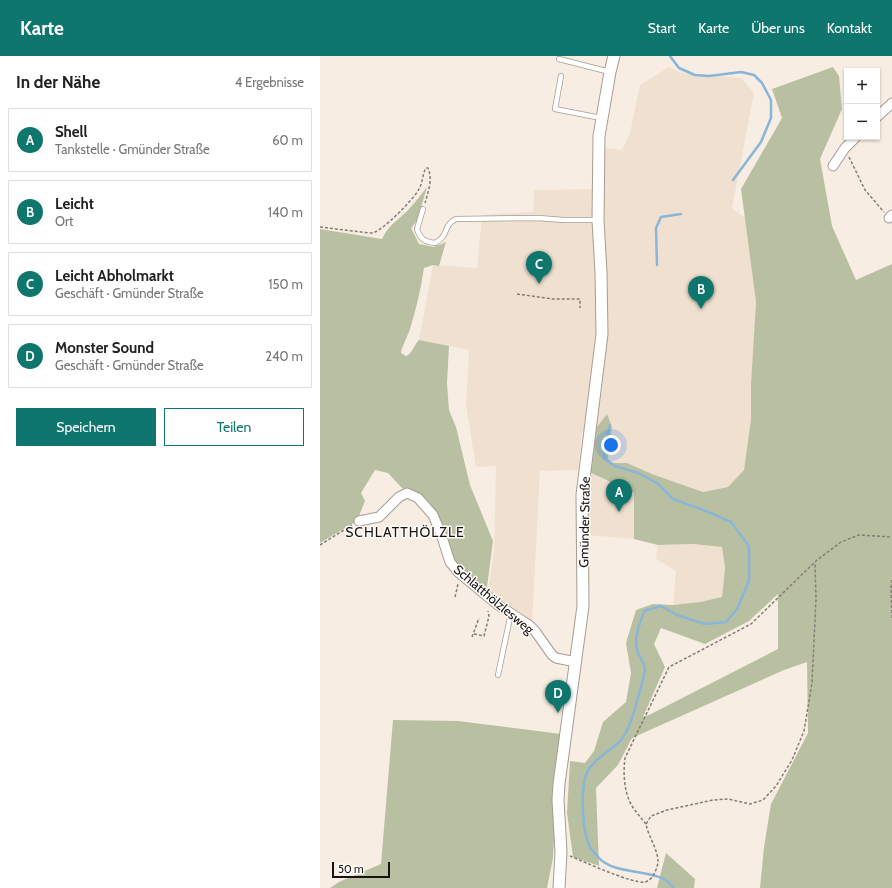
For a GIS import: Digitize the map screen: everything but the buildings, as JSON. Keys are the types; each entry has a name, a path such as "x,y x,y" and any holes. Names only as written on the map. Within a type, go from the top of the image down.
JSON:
{"street":[{"name":"Gmünder Straße","path":"559,888 561,852 559,784 583,606 582,495 602,334 597,160 601,118 614,56"},
{"path":"880,114 892,104"},
{"path":"833,166 844,148 853,140"},
{"name":"Schlatthölzlesweg","path":"359,521 380,517 398,497 407,493 418,498 433,515 450,562 458,572 493,601 529,625 552,655 556,658 576,662"}],"lane":[{"path":"559,58 610,72"},
{"path":"561,76 555,109 601,118"},
{"path":"423,209 417,229 422,239 435,243 445,235 447,226 456,220 538,218 598,220"},
{"path":"498,675 511,613"}],"path":[{"path":"844,148 865,190 891,216"},
{"path":"320,227 369,233 376,232 389,222 412,199 420,188 423,172 426,168 428,168 431,180 423,209"},
{"path":"516,294 580,299 580,308"},
{"path":"320,545 359,521"},
{"path":"561,852 633,881 646,882 651,879 658,861 647,831 646,824 631,805 625,785 624,771 626,758 669,667 751,624 827,552 841,542 859,535 892,537"},
{"path":"646,824 651,816 662,812 713,800 728,799 750,804 763,800 776,786 792,760 804,731 812,683 816,599 815,563"},
{"path":"892,580 890,586 892,618"},
{"path":"455,597 458,584"},
{"path":"474,634 484,636 488,611"},
{"path":"472,637 479,618"}],"shaded area":[{"path":"669,67 681,73 741,78 754,93 732,208 745,218 756,302 751,384 751,419 744,470 728,487 703,492 652,474 627,463 614,463 608,459 612,427 607,415 594,431 582,432 578,470 540,471 532,625 500,603 488,590 494,552 496,466 476,467 466,405 469,350 419,340 433,265 477,268 482,215 533,212 534,190 602,189 604,148 622,150 630,133 640,85"},
{"path":"585,470 634,493 634,539 588,535"},
{"path":"693,544 722,547 725,568 722,597 700,602 673,605 676,571 656,559 658,545"}],"green space":[{"path":"833,67 839,76 842,109 820,159 832,226 856,280 892,264 892,888 760,888 764,847 771,804 808,733 807,662 784,670 632,738 618,765 596,788 599,866 573,857 567,813 570,761 585,763 594,751 603,722 626,702 631,673 626,643 636,610 653,604 673,605 700,602 722,597 725,568 722,547 693,544 658,545 634,539 634,493 585,470 594,431 607,414 612,427 608,459 614,463 627,463 652,474 703,492 728,487 744,470 751,419 751,384 756,302 741,189 782,118 772,89","holes":["778,594 778,649 651,714 643,717 665,667 654,644 661,628 705,644 749,621"]},
{"path":"427,187 417,221 411,228 419,244 434,247 446,242 439,266 433,265 424,268 420,291 410,329 401,353 406,356 408,355 419,340 449,346 447,383 449,410 456,427 470,485 493,541 487,587 484,590 452,564 443,534 409,491 402,488 388,473 375,470 361,493 365,501 357,521 320,543 320,229 382,239 391,226 412,206"},
{"path":"393,720 458,721 561,734 558,759 553,858 547,888 330,888 339,882 381,864"},
{"path":"666,853 695,879 694,888 657,888"}],"waterway":[{"path":"670,56 679,68 695,75 709,76 741,72 754,75 762,83 771,100 771,118 761,142 733,180"},
{"path":"657,265 656,228 661,217 681,214"},
{"path":"610,425 605,442 604,459 615,466 638,473 657,483 673,499 731,522 749,546 749,581 737,609 726,622 705,624 677,615 661,606 644,611 638,630 636,644 645,667 645,672 632,719 622,739 595,761 586,776 583,809 585,832 592,850 607,864 616,868 660,877 668,881 673,888"}],"place":[{"name":"Leicht Abholmarkt","path":"539,284"},
{"name":"Leicht","path":"701,309"},
{"name":"Shell","path":"619,512"},
{"name":"Monster Sound","path":"558,713"}],"district":[{"name":"SCHLATTHÖLZLE","path":"405,532"}]}
